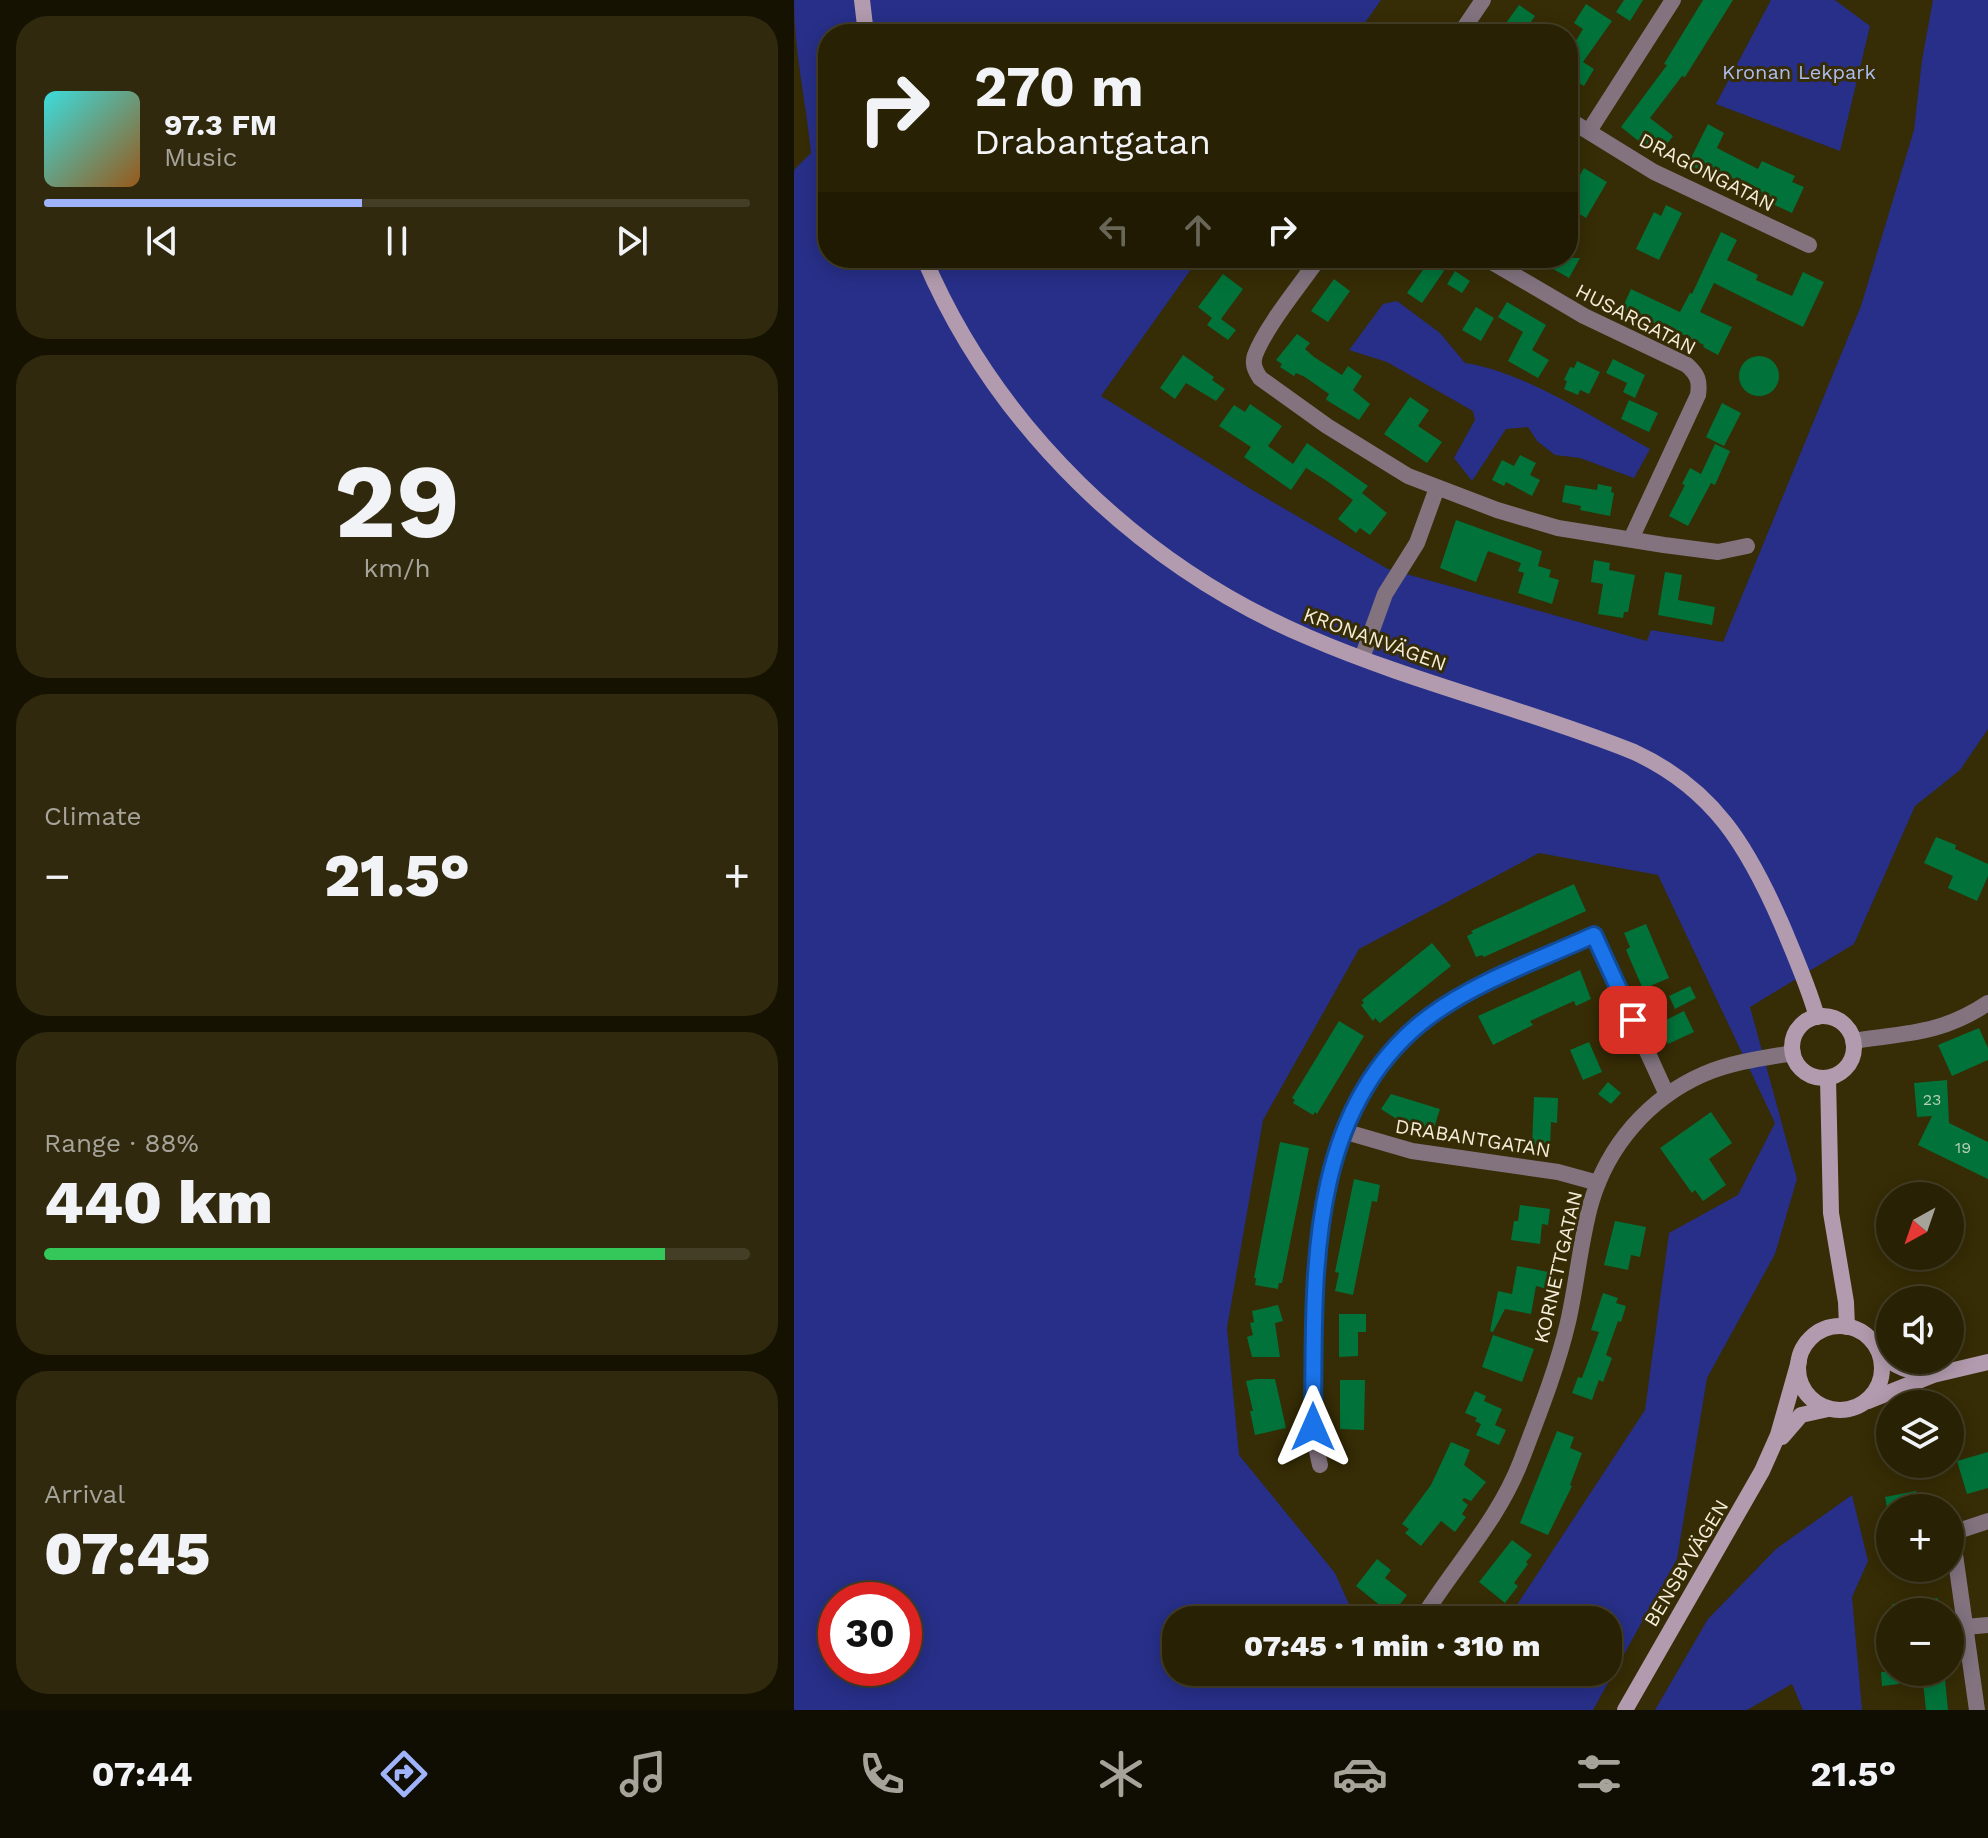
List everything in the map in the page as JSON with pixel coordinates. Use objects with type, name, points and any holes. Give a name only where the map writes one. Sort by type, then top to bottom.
[{"type":"street","points":[[862,0],[865,24]]},
{"type":"street","points":[[1467,24],[1483,0]]},
{"type":"street","points":[[1589,131],[1673,0]]},
{"type":"street","name":"DRAGONGATAN","points":[[1578,125],[1654,172],[1809,245]]},
{"type":"street","name":"KRONANVÄGEN","points":[[929,268],[959,328],[1007,401],[1052,455],[1090,495],[1156,549],[1226,597],[1307,637],[1598,737],[1638,753],[1675,774],[1715,809],[1746,851],[1805,978],[1817,1017]]},
{"type":"street","points":[[1312,268],[1271,327],[1254,356],[1253,367],[1260,378],[1327,426],[1408,476],[1541,524],[1718,552],[1747,546]]},
{"type":"street","name":"HUSARGATAN","points":[[1502,268],[1584,316],[1687,365],[1696,373],[1698,395],[1631,539]]},
{"type":"street","points":[[1362,658],[1385,594],[1417,543],[1437,488]]},
{"type":"street","points":[[1320,1465],[1313,1427],[1314,1274],[1325,1206],[1343,1131],[1360,1094],[1400,1042],[1429,1016],[1466,994],[1594,935],[1667,1095]]},
{"type":"street","points":[[1853,1041],[1920,1033],[1944,1026],[1988,1003]]},
{"type":"street","points":[[1817,1017],[1838,1020],[1853,1041],[1850,1063],[1841,1073],[1828,1078],[1808,1074],[1798,1065],[1793,1053],[1796,1032],[1817,1017]]},
{"type":"street","name":"KORNETTGATAN","points":[[1431,1606],[1491,1520],[1519,1465],[1565,1335],[1587,1220],[1610,1157],[1627,1132],[1667,1095],[1716,1070],[1793,1053]]},
{"type":"street","points":[[1828,1078],[1831,1213],[1846,1302],[1847,1327]]},
{"type":"street","name":"DRABANTGATAN","points":[[1343,1131],[1412,1151],[1558,1172],[1598,1183]]},
{"type":"street","points":[[1860,1405],[1872,1396],[1879,1383],[1881,1361],[1875,1347],[1867,1336],[1847,1327],[1825,1328],[1803,1347],[1799,1361],[1798,1375],[1803,1389],[1818,1405],[1847,1410],[1860,1405],[1895,1389],[1941,1374]]},
{"type":"street","name":"BENSBYVÄGEN","points":[[1758,1479],[1778,1435],[1799,1361]]},
{"type":"street","points":[[1964,1367],[1988,1362]]},
{"type":"street","name":"BENSBYVÄGEN","points":[[1625,1710],[1792,1423],[1810,1411],[1829,1409]]},
{"type":"street","points":[[1977,1710],[1952,1533],[1988,1521]]},
{"type":"street","points":[[1965,1627],[1988,1625]]},
{"type":"green space","points":[[794,0],[1381,0],[1364,24],[818,24],[818,268],[1192,268],[1101,396],[1388,569],[1647,641],[1651,630],[1723,642],[1861,306],[1914,130],[1933,0],[1988,0],[1988,729],[1960,770],[1915,806],[1854,944],[1750,1007],[1797,1179],[1775,1254],[1707,1378],[1677,1559],[1622,1658],[1622,1606],[1516,1606],[1645,1410],[1669,1233],[1738,1195],[1775,1123],[1658,875],[1539,853],[1359,949],[1263,1120],[1227,1328],[1239,1455],[1335,1573],[1350,1606],[1162,1606],[1162,1686],[1606,1686],[1593,1710],[794,1710],[794,170],[811,153]]},
{"type":"green space","name":"Kronan Lekpark","points":[[1771,0],[1835,0],[1870,26],[1840,151],[1716,104]]},
{"type":"green space","points":[[1397,301],[1440,333],[1465,363],[1513,376],[1650,449],[1634,478],[1580,458],[1555,455],[1537,441],[1528,427],[1506,429],[1472,481],[1454,458],[1475,420],[1473,411],[1387,362],[1349,350],[1383,304]]},
{"type":"green space","points":[[1852,1495],[1868,1561],[1852,1597],[1862,1710],[1803,1710],[1792,1684],[1747,1710],[1655,1710],[1708,1619],[1776,1549]]},
{"type":"building","points":[[1624,0],[1643,0],[1630,21],[1616,12]]},
{"type":"building","points":[[1703,0],[1733,0],[1685,77],[1682,76],[1650,118],[1673,136],[1660,153],[1649,144],[1646,147],[1621,127],[1667,65],[1664,64]]},
{"type":"building","points":[[1586,4],[1612,21],[1583,62],[1594,69],[1584,86],[1578,83],[1578,37],[1583,29],[1574,23]]},
{"type":"building","points":[[1519,5],[1535,16],[1530,24],[1505,24]]},
{"type":"building","points":[[1708,124],[1724,133],[1717,148],[1758,169],[1762,161],[1795,176],[1792,182],[1804,187],[1792,213],[1760,198],[1762,192],[1719,172],[1716,178],[1688,164]]},
{"type":"building","points":[[1584,168],[1607,182],[1586,218],[1578,213],[1578,178]]},
{"type":"building","points":[[1666,205],[1682,213],[1659,260],[1636,249],[1654,212],[1661,216]]},
{"type":"building","points":[[1721,232],[1737,240],[1727,260],[1758,275],[1756,280],[1792,296],[1803,272],[1824,282],[1803,327],[1714,283],[1700,312],[1732,327],[1718,355],[1659,323],[1622,309],[1631,289],[1680,312],[1692,294]]},
{"type":"building","points":[[1424,268],[1444,271],[1422,303],[1407,293]]},
{"type":"building","points":[[1552,268],[1574,268],[1569,278]]},
{"type":"building","points":[[1455,271],[1470,281],[1462,293],[1447,284]]},
{"type":"building","points":[[1223,274],[1243,289],[1221,319],[1236,330],[1228,340],[1207,325],[1212,318],[1198,307]]},
{"type":"building","points":[[1334,279],[1350,291],[1328,322],[1311,311]]},
{"type":"building","points":[[1507,302],[1546,325],[1532,350],[1549,360],[1538,378],[1508,361],[1523,332],[1498,317]]},
{"type":"building","points":[[1476,307],[1494,318],[1481,341],[1462,330]]},
{"type":"building","points":[[1297,334],[1310,343],[1305,349],[1314,357],[1342,375],[1348,366],[1362,376],[1353,390],[1370,404],[1359,420],[1328,401],[1329,394],[1305,377],[1296,373],[1294,376],[1280,367],[1282,364],[1276,360]]},
{"type":"building","points":[[1183,355],[1214,377],[1212,380],[1225,389],[1216,401],[1186,383],[1175,399],[1160,388]]},
{"type":"building","points":[[1759,356],[1773,362],[1779,376],[1773,390],[1759,396],[1745,390],[1739,376],[1745,362]]},
{"type":"building","points":[[1613,359],[1645,375],[1635,398],[1623,392],[1627,383],[1606,373]]},
{"type":"building","points":[[1577,361],[1600,372],[1589,394],[1580,390],[1578,395],[1564,389],[1570,367],[1574,368]]},
{"type":"building","points":[[1410,397],[1429,410],[1418,426],[1442,442],[1427,463],[1384,434]]},
{"type":"building","points":[[1629,400],[1658,413],[1649,432],[1621,419]]},
{"type":"building","points":[[1722,403],[1741,413],[1724,446],[1706,437]]},
{"type":"building","points":[[1250,404],[1282,426],[1268,446],[1293,464],[1307,443],[1368,486],[1362,493],[1387,513],[1370,535],[1360,528],[1356,533],[1338,519],[1353,500],[1306,468],[1291,490],[1244,457],[1251,447],[1219,426],[1234,405],[1245,412]]},
{"type":"building","points":[[1715,444],[1730,451],[1715,485],[1711,483],[1688,526],[1669,516],[1690,468],[1701,474]]},
{"type":"building","points":[[1520,455],[1536,463],[1530,475],[1540,480],[1532,496],[1506,482],[1504,486],[1492,480],[1502,460],[1514,466]]},
{"type":"building","points":[[1598,484],[1612,487],[1611,492],[1614,493],[1610,516],[1580,510],[1581,506],[1562,502],[1565,485],[1597,490]]},
{"type":"building","points":[[1456,520],[1542,551],[1538,566],[1551,570],[1549,577],[1559,580],[1552,604],[1518,593],[1524,573],[1518,571],[1521,563],[1488,551],[1476,582],[1440,568]]},
{"type":"building","points":[[1594,560],[1610,563],[1609,570],[1635,575],[1628,612],[1624,612],[1623,618],[1598,614],[1603,584],[1591,582]]},
{"type":"building","points":[[1665,572],[1682,575],[1678,600],[1715,607],[1712,625],[1658,615]]},
{"type":"building","points":[[1936,837],[1988,864],[1988,876],[1977,901],[1948,888],[1953,876],[1924,863]]},
{"type":"building","points":[[1574,884],[1586,911],[1484,957],[1476,957],[1467,936],[1473,933],[1471,931]]},
{"type":"building","points":[[1646,924],[1669,978],[1643,989],[1626,950],[1630,947],[1624,933]]},
{"type":"building","points":[[1432,943],[1451,966],[1380,1023],[1375,1018],[1373,1021],[1361,1005],[1364,1003],[1362,1000]]},
{"type":"building","points":[[1580,970],[1591,999],[1576,1006],[1574,1001],[1530,1021],[1533,1025],[1493,1045],[1478,1016]]},
{"type":"building","points":[[1690,986],[1696,998],[1675,1009],[1669,996]]},
{"type":"building","points":[[1684,1011],[1694,1032],[1668,1044],[1658,1024]]},
{"type":"building","points":[[1339,1021],[1364,1036],[1317,1114],[1315,1112],[1313,1115],[1293,1103],[1295,1100],[1292,1098]]},
{"type":"building","points":[[1979,1028],[1988,1048],[1988,1060],[1952,1076],[1938,1045]]},
{"type":"building","points":[[1589,1042],[1602,1072],[1583,1080],[1570,1050]]},
{"type":"building","points":[[1947,1080],[1949,1123],[1988,1142],[1988,1179],[1918,1145],[1932,1116],[1917,1117],[1914,1083]]},
{"type":"building","points":[[1608,1082],[1621,1093],[1611,1104],[1598,1094]]},
{"type":"building","points":[[1391,1094],[1440,1109],[1433,1131],[1398,1120],[1381,1109]]},
{"type":"building","points":[[1534,1097],[1558,1098],[1557,1123],[1551,1122],[1550,1146],[1532,1145]]},
{"type":"building","points":[[1711,1112],[1732,1143],[1709,1159],[1726,1185],[1703,1201],[1695,1190],[1692,1193],[1660,1148]]},
{"type":"building","points":[[1280,1142],[1309,1148],[1282,1283],[1279,1283],[1278,1289],[1255,1285],[1254,1278]]},
{"type":"building","points":[[1354,1179],[1380,1185],[1377,1202],[1372,1201],[1353,1295],[1335,1291],[1339,1273],[1335,1272]]},
{"type":"building","points":[[1520,1205],[1550,1209],[1548,1225],[1542,1224],[1540,1244],[1511,1240]]},
{"type":"building","points":[[1615,1221],[1646,1227],[1640,1257],[1631,1255],[1628,1270],[1604,1265]]},
{"type":"building","points":[[1517,1266],[1554,1273],[1551,1290],[1536,1286],[1531,1314],[1505,1309],[1493,1332],[1490,1331],[1498,1291],[1512,1294]]},
{"type":"building","points":[[1603,1293],[1618,1298],[1616,1303],[1626,1306],[1606,1355],[1612,1358],[1592,1400],[1572,1393],[1578,1377],[1582,1378],[1599,1332],[1591,1330]]},
{"type":"building","points":[[1278,1305],[1283,1321],[1275,1323],[1280,1357],[1252,1357],[1247,1337],[1253,1335],[1250,1323],[1254,1322],[1252,1311]]},
{"type":"building","points":[[1339,1314],[1366,1314],[1366,1332],[1358,1332],[1358,1356],[1339,1357]]},
{"type":"building","points":[[1493,1335],[1534,1349],[1522,1382],[1482,1367]]},
{"type":"building","points":[[1275,1379],[1286,1428],[1255,1435],[1246,1381]]},
{"type":"building","points":[[1340,1380],[1365,1380],[1364,1430],[1340,1429]]},
{"type":"building","points":[[1475,1391],[1486,1396],[1484,1401],[1502,1409],[1495,1425],[1506,1430],[1499,1445],[1476,1435],[1481,1424],[1475,1421],[1477,1418],[1465,1413]]},
{"type":"building","points":[[1557,1431],[1574,1437],[1570,1448],[1582,1453],[1572,1486],[1548,1535],[1520,1523]]},
{"type":"building","points":[[1451,1442],[1470,1450],[1464,1465],[1486,1482],[1471,1501],[1462,1500],[1468,1505],[1462,1514],[1466,1517],[1455,1532],[1441,1521],[1421,1546],[1405,1533],[1409,1529],[1402,1524],[1431,1485]]},
{"type":"building","points":[[1988,1452],[1988,1488],[1967,1494],[1962,1478],[1964,1459]]},
{"type":"building","points":[[1512,1540],[1532,1555],[1514,1583],[1518,1586],[1505,1603],[1479,1582]]},
{"type":"building","points":[[1377,1559],[1391,1570],[1385,1578],[1407,1595],[1399,1606],[1381,1606],[1356,1586]]},
{"type":"building","points":[[1923,1686],[1946,1686],[1948,1710],[1926,1710]]},
{"type":"route","points":[[1313,1427],[1314,1284],[1319,1237],[1343,1131],[1360,1094],[1375,1071],[1409,1033],[1444,1006],[1594,935],[1633,1020]]}]
